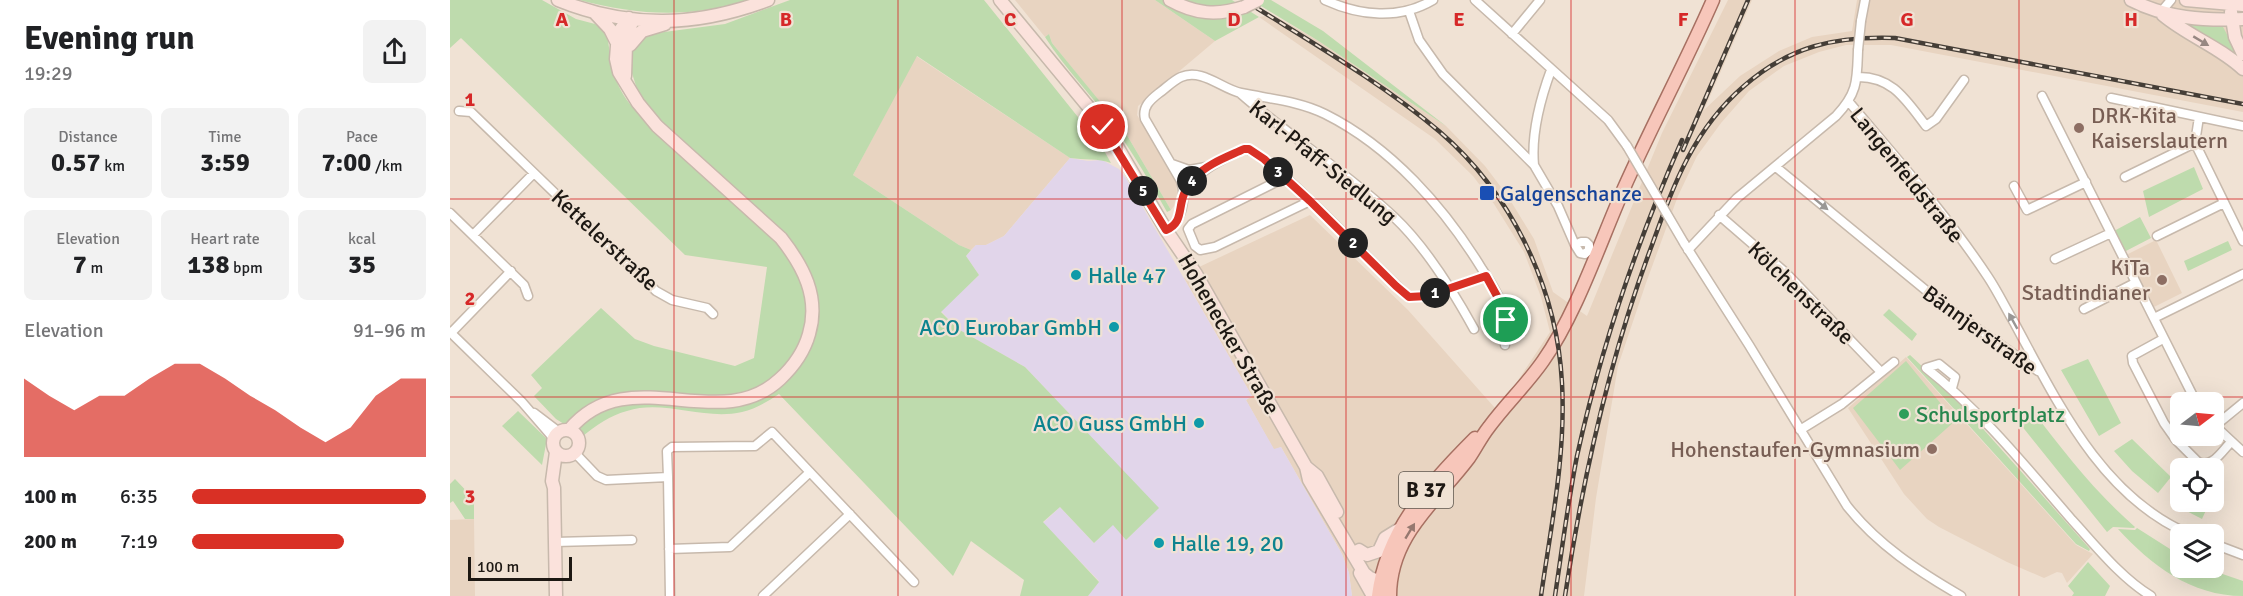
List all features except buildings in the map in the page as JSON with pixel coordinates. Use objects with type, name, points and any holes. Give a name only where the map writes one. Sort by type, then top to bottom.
[{"type":"main road","points":[[558,0],[594,12],[670,22]]},
{"type":"main road","points":[[625,54],[642,31],[670,22],[716,16],[768,0]]},
{"type":"main road","name":"Hohenecker Straße","points":[[1000,0],[1103,127],[1166,230],[1196,274],[1306,468],[1309,480],[1355,551],[1364,573],[1387,590]]},
{"type":"main road","points":[[1170,0],[1201,13],[1227,12],[1258,0]]},
{"type":"main road","name":"B 37","points":[[1378,596],[1387,590],[1409,533],[1432,500],[1469,458],[1488,428],[1545,359],[1713,0]]},
{"type":"main road","points":[[2131,0],[2160,13],[2187,18],[2238,19]]},
{"type":"main road","points":[[2186,0],[2243,5]]},
{"type":"main road","points":[[2228,2],[2243,30]]},
{"type":"main road","points":[[594,12],[610,29],[616,41]]},
{"type":"main road","points":[[2160,13],[2243,69]]},
{"type":"main road","points":[[556,596],[552,480],[565,443],[596,409],[622,398],[650,396],[709,403],[727,402],[760,393],[776,383],[797,362],[812,325],[813,306],[810,288],[798,259],[781,238],[657,126],[638,103],[619,72],[616,41],[618,33],[629,18]]},
{"type":"main road","points":[[625,81],[626,44],[630,31],[629,18]]},
{"type":"main road","points":[[2238,19],[2235,37],[2243,54]]},
{"type":"main road","name":"B 37","points":[[1387,590],[1387,554],[1398,530],[1422,494],[1488,428]]},
{"type":"main road","points":[[1355,551],[1367,555],[1378,551],[1385,538],[1398,530]]},
{"type":"main road","name":"Hohenecker Straße","points":[[1355,551],[1373,596]]},
{"type":"street","points":[[1325,0],[1359,12],[1392,14],[1409,11],[1433,0]]},
{"type":"street","points":[[1475,0],[1608,120],[1627,146],[1834,487],[1860,522],[1892,551],[1961,596]]},
{"type":"street","points":[[1512,34],[1539,0]]},
{"type":"street","points":[[1850,102],[1857,77],[1861,21],[1865,0]]},
{"type":"street","points":[[2160,13],[2171,0]]},
{"type":"street","points":[[1409,11],[1419,40],[1443,74],[1534,165],[1558,206],[1575,245]]},
{"type":"street","points":[[1534,165],[1533,153],[1539,108],[1551,70]]},
{"type":"street","name":"Karl-Pfaff-Siedlung","points":[[1184,192],[1172,164],[1145,119],[1144,112],[1147,105],[1180,77],[1188,75],[1204,77],[1240,93],[1306,106],[1341,123],[1367,140],[1402,170],[1435,204],[1460,236],[1503,307],[1506,320],[1505,345]]},
{"type":"street","points":[[1857,77],[1874,78],[1889,84],[1926,126],[1936,119],[1964,80]]},
{"type":"street","name":"Karl-Pfaff-Siedlung","points":[[1240,93],[1269,118],[1346,175],[1396,219],[1451,288],[1474,329]]},
{"type":"street","points":[[2042,96],[2191,392]]},
{"type":"street","points":[[2111,98],[2243,126]]},
{"type":"street","name":"Langenfeldstraße","points":[[1686,246],[1850,102],[1934,203],[1989,278],[2042,373]]},
{"type":"street","name":"Kettelerstraße","points":[[459,111],[471,112],[656,291],[672,300],[707,308],[714,314]]},
{"type":"street","points":[[2199,117],[2195,143],[2243,241]]},
{"type":"street","points":[[2125,177],[2195,143]]},
{"type":"street","name":"Karl-Pfaff-Siedlung","points":[[1166,230],[1174,227],[1179,219],[1184,192],[1194,178],[1207,167],[1244,149],[1249,149],[1310,201],[1409,297],[1419,297],[1486,276]]},
{"type":"street","name":"Karl-Pfaff-Siedlung","points":[[1172,164],[1189,170],[1207,167]]},
{"type":"street","name":"Bännjerstraße","points":[[1776,167],[1945,306],[2042,373],[2080,437],[2121,487],[2152,513],[2171,524]]},
{"type":"street","name":"Kettelerstraße","points":[[473,235],[534,173]]},
{"type":"street","name":"Karl-Pfaff-Siedlung","points":[[1284,178],[1192,224],[1188,230],[1195,246],[1200,250],[1215,247],[1310,201]]},
{"type":"street","points":[[2014,186],[2026,210],[2086,182]]},
{"type":"street","points":[[2157,236],[2224,203]]},
{"type":"street","points":[[450,213],[524,285],[528,296]]},
{"type":"street","name":"Kölchenstraße","points":[[1719,215],[1794,280],[1881,372]]},
{"type":"street","points":[[2055,259],[2111,233]]},
{"type":"street","points":[[510,271],[450,333],[597,476],[606,480],[668,477]]},
{"type":"street","points":[[2154,318],[2242,278]]},
{"type":"street","points":[[2084,309],[2135,283]]},
{"type":"street","points":[[2163,339],[2134,353],[2132,359],[2164,423],[2176,440],[2203,465],[2211,463],[2231,442]]},
{"type":"street","points":[[1800,429],[1842,404],[1894,362]]},
{"type":"street","points":[[1952,388],[1994,431],[2098,548],[2149,595]]},
{"type":"street","points":[[2224,419],[2243,403]]},
{"type":"street","points":[[670,596],[667,451],[672,447],[755,446],[772,432],[914,582]]},
{"type":"street","points":[[2224,435],[2243,452]]},
{"type":"street","points":[[669,549],[730,547],[810,472]]},
{"type":"street","points":[[763,596],[850,514]]},
{"type":"street","points":[[555,542],[632,540]]},
{"type":"street","points":[[2224,548],[2243,555]]},
{"type":"shaded area","points":[[1015,0],[1155,0],[1215,41],[1138,106],[1137,115],[1176,180],[1177,194],[1171,210],[1118,120],[1111,116],[1052,43],[1049,34],[1045,37]]},
{"type":"shaded area","points":[[1728,0],[1752,0],[1704,110],[1740,76],[1779,51],[1812,37],[1852,31],[1857,0],[2243,0],[2243,112],[1891,45],[1846,45],[1819,52],[1784,66],[1749,91],[1721,123],[1697,156],[1678,196],[1618,366],[1596,498],[1584,596],[1352,596],[1349,573],[1342,554],[1281,447],[1274,450],[1246,400],[1252,396],[1184,278],[1199,267],[1310,215],[1408,310],[1495,408],[1515,385],[1550,332],[1541,297],[1524,252],[1494,204],[1473,176],[1435,139],[1259,17],[1265,16],[1268,12],[1317,40],[1446,126],[1485,166],[1507,195],[1534,239],[1553,292],[1587,316],[1662,133]]},
{"type":"shaded area","points":[[916,56],[1070,158],[1004,236],[986,245],[976,245],[971,250],[959,245],[853,175]]},
{"type":"shaded area","points":[[1070,158],[1088,161],[1102,160],[1119,169],[1127,180],[1252,396],[1246,400],[1274,449],[1281,447],[1342,554],[1349,573],[1352,596],[1088,596],[1099,581],[1043,523],[1060,507],[1094,543],[1113,524],[1126,540],[1158,508],[1025,367],[958,329],[941,311],[979,275],[966,256],[976,245],[986,245],[1004,236]]},
{"type":"shaded area","points":[[2156,240],[2182,293],[2152,308],[2126,255]]},
{"type":"shaded area","name":"Hohenstaufen-Gymnasium","points":[[1906,357],[2076,545],[2093,554],[2067,583],[2062,573],[2057,572],[2044,578],[1939,527],[1927,519],[1904,494],[1848,408]]},
{"type":"shaded area","points":[[474,519],[475,596],[450,596],[450,520]]},
{"type":"green space","points":[[450,0],[542,0],[576,19],[595,24],[607,34],[617,82],[634,109],[644,100],[631,70],[633,51],[639,41],[649,34],[725,24],[790,0],[984,0],[1102,147],[1111,163],[1070,158],[917,56],[853,175],[959,245],[971,250],[966,256],[979,275],[941,312],[958,329],[1025,367],[1159,508],[1126,540],[1113,525],[1094,543],[1060,507],[1043,522],[1099,582],[1088,596],[1020,596],[1024,580],[971,541],[953,576],[779,394],[752,409],[728,414],[655,407],[627,411],[615,415],[583,436],[556,419],[534,396],[542,388],[531,375],[601,308],[635,339],[654,346],[735,366],[754,358],[767,267],[685,255],[461,38],[450,48]]},
{"type":"green space","points":[[579,0],[747,0],[705,10],[663,13],[621,9]]},
{"type":"green space","points":[[1155,0],[1232,0],[1259,17],[1215,41]]},
{"type":"green space","points":[[1251,0],[1271,0],[1323,31],[1446,126],[1317,40]]},
{"type":"green space","points":[[2179,21],[2222,25],[2240,59]]},
{"type":"green space","points":[[1049,34],[1052,43],[1111,115],[1118,120],[1171,210],[1167,212],[1113,125],[1053,49],[1045,37]]},
{"type":"green space","points":[[2194,167],[2203,189],[2149,217],[2143,191]]},
{"type":"green space","points":[[2140,217],[2151,238],[2124,252],[2114,231]]},
{"type":"green space","points":[[2228,241],[2232,250],[2188,271],[2184,261]]},
{"type":"green space","points":[[1889,309],[1917,334],[1912,341],[1883,315]]},
{"type":"green space","points":[[1910,355],[1952,394],[2090,549],[2089,551],[2076,544],[1907,357]]},
{"type":"green space","points":[[2088,359],[2121,423],[2099,436],[2061,370]]},
{"type":"green space","name":"Schulsportplatz","points":[[1906,361],[1955,421],[1900,470],[1853,408]]},
{"type":"green space","points":[[2032,410],[2080,471],[2134,528],[2113,527],[2107,532],[2017,420]]},
{"type":"green space","points":[[518,411],[547,439],[542,465],[502,426]]},
{"type":"green space","points":[[2132,439],[2170,478],[2158,493],[2132,471],[2114,451]]},
{"type":"green space","points":[[455,479],[474,499],[474,519],[465,519],[453,501],[450,503],[450,484]]},
{"type":"green space","points":[[2188,512],[2205,512],[2202,519]]},
{"type":"green space","points":[[2137,528],[2170,549],[2170,574],[2144,555],[2118,529],[2135,530]]},
{"type":"green space","points":[[2088,562],[2110,586],[2105,596],[2072,596],[2074,593],[2068,586]]},
{"type":"green space","points":[[2224,575],[2243,581],[2243,596],[2206,591],[2177,578],[2224,578]]},
{"type":"railway","points":[[1244,0],[1369,79],[1440,132],[1489,184],[1526,245],[1551,312],[1562,383],[1560,464],[1541,596]]},
{"type":"railway","points":[[1683,150],[1748,0]]},
{"type":"railway","points":[[1565,596],[1580,507],[1599,418],[1623,331],[1660,222],[1677,179],[1698,140],[1726,103],[1761,72],[1779,61],[1814,46],[1853,39],[1895,38],[2243,104]]},
{"type":"railway","points":[[1555,596],[1577,456],[1597,375],[1635,256],[1682,140]]},
{"type":"place","name":"DRK-Kita Kaiserslautern","points":[[2079,128]]},
{"type":"place","name":"Galgenschanze","points":[[1487,193]]},
{"type":"place","name":"Halle 47","points":[[1076,275]]},
{"type":"place","name":"KiTa Stadtindianer","points":[[2162,280]]},
{"type":"place","name":"ACO Eurobar GmbH","points":[[1114,327]]},
{"type":"place","name":"Schulsportplatz","points":[[1904,414]]},
{"type":"place","name":"ACO Guss GmbH","points":[[1199,423]]},
{"type":"place","name":"Hohenstaufen-Gymnasium","points":[[1932,449]]},
{"type":"place","name":"Halle 19, 20","points":[[1159,543]]},
{"type":"route","points":[[1103,127],[1118,148],[1166,230],[1174,227],[1179,219],[1184,192],[1194,178],[1207,167],[1244,149],[1249,149],[1264,159],[1310,201],[1409,297],[1427,296],[1486,276],[1503,307],[1506,320]]}]
